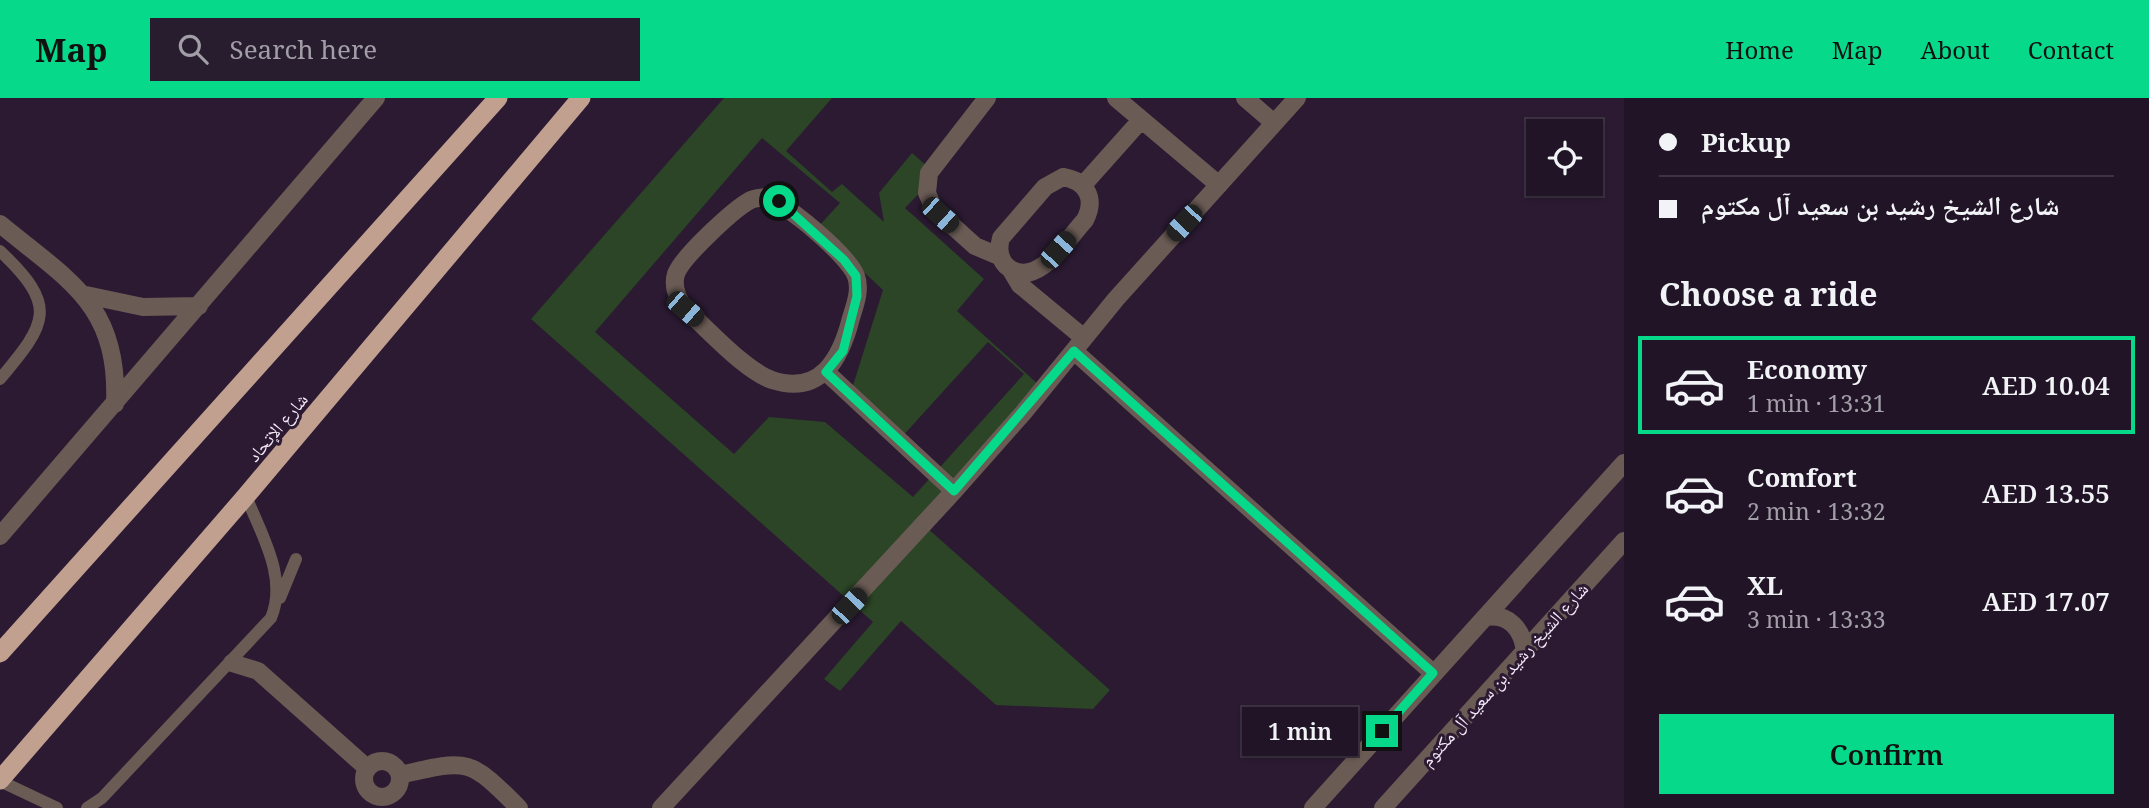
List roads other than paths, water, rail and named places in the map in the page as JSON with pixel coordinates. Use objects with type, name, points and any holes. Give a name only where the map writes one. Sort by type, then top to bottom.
[{"type":"highway","points":[[0,653],[498,98]]},
{"type":"highway","name":"شارع الإتحاد","points":[[0,781],[246,496],[581,98]]},
{"type":"street","points":[[0,537],[376,98]]},
{"type":"street","points":[[987,98],[929,173],[927,193],[933,209],[975,246],[1006,263],[1019,273],[1037,270],[1085,220],[1090,201],[1083,185],[1063,177],[1045,187],[1006,230],[999,248],[1006,263],[1020,285],[1079,345],[1433,673]]},
{"type":"street","points":[[1116,98],[1219,185]]},
{"type":"street","points":[[1245,98],[1274,123]]},
{"type":"street","points":[[662,808],[954,491],[1297,98]]},
{"type":"street","points":[[1083,185],[1141,120]]},
{"type":"street","points":[[765,197],[779,201],[844,260],[856,276],[857,296],[843,351],[826,372],[808,381],[789,384],[769,379],[753,369],[677,299],[674,286],[683,262],[751,199],[765,197]]},
{"type":"street","points":[[0,224],[86,295],[111,347],[115,404]]},
{"type":"street","points":[[86,295],[143,307],[199,306]]},
{"type":"street","points":[[826,372],[954,491]]},
{"type":"street","points":[[1313,808],[1624,463]]},
{"type":"street","name":"شارع الشيخ رشيد بن سعيد آل مكتوم","points":[[1383,808],[1624,541]]},
{"type":"street","points":[[1485,617],[1496,615],[1508,619],[1523,639],[1525,651]]},
{"type":"street","points":[[232,663],[258,671],[367,768]]},
{"type":"street","points":[[382,761],[396,768],[400,775],[397,790],[374,802],[363,781],[367,768],[382,761]]},
{"type":"street","points":[[400,775],[450,763],[469,765],[486,776],[519,808]]},
{"type":"lane","points":[[0,251],[34,288],[40,315],[32,341],[0,379]]},
{"type":"lane","points":[[246,496],[276,574],[277,604]]},
{"type":"lane","points":[[87,808],[102,798],[232,663],[271,618],[296,559]]},
{"type":"lane","points":[[0,781],[57,808]]}]
